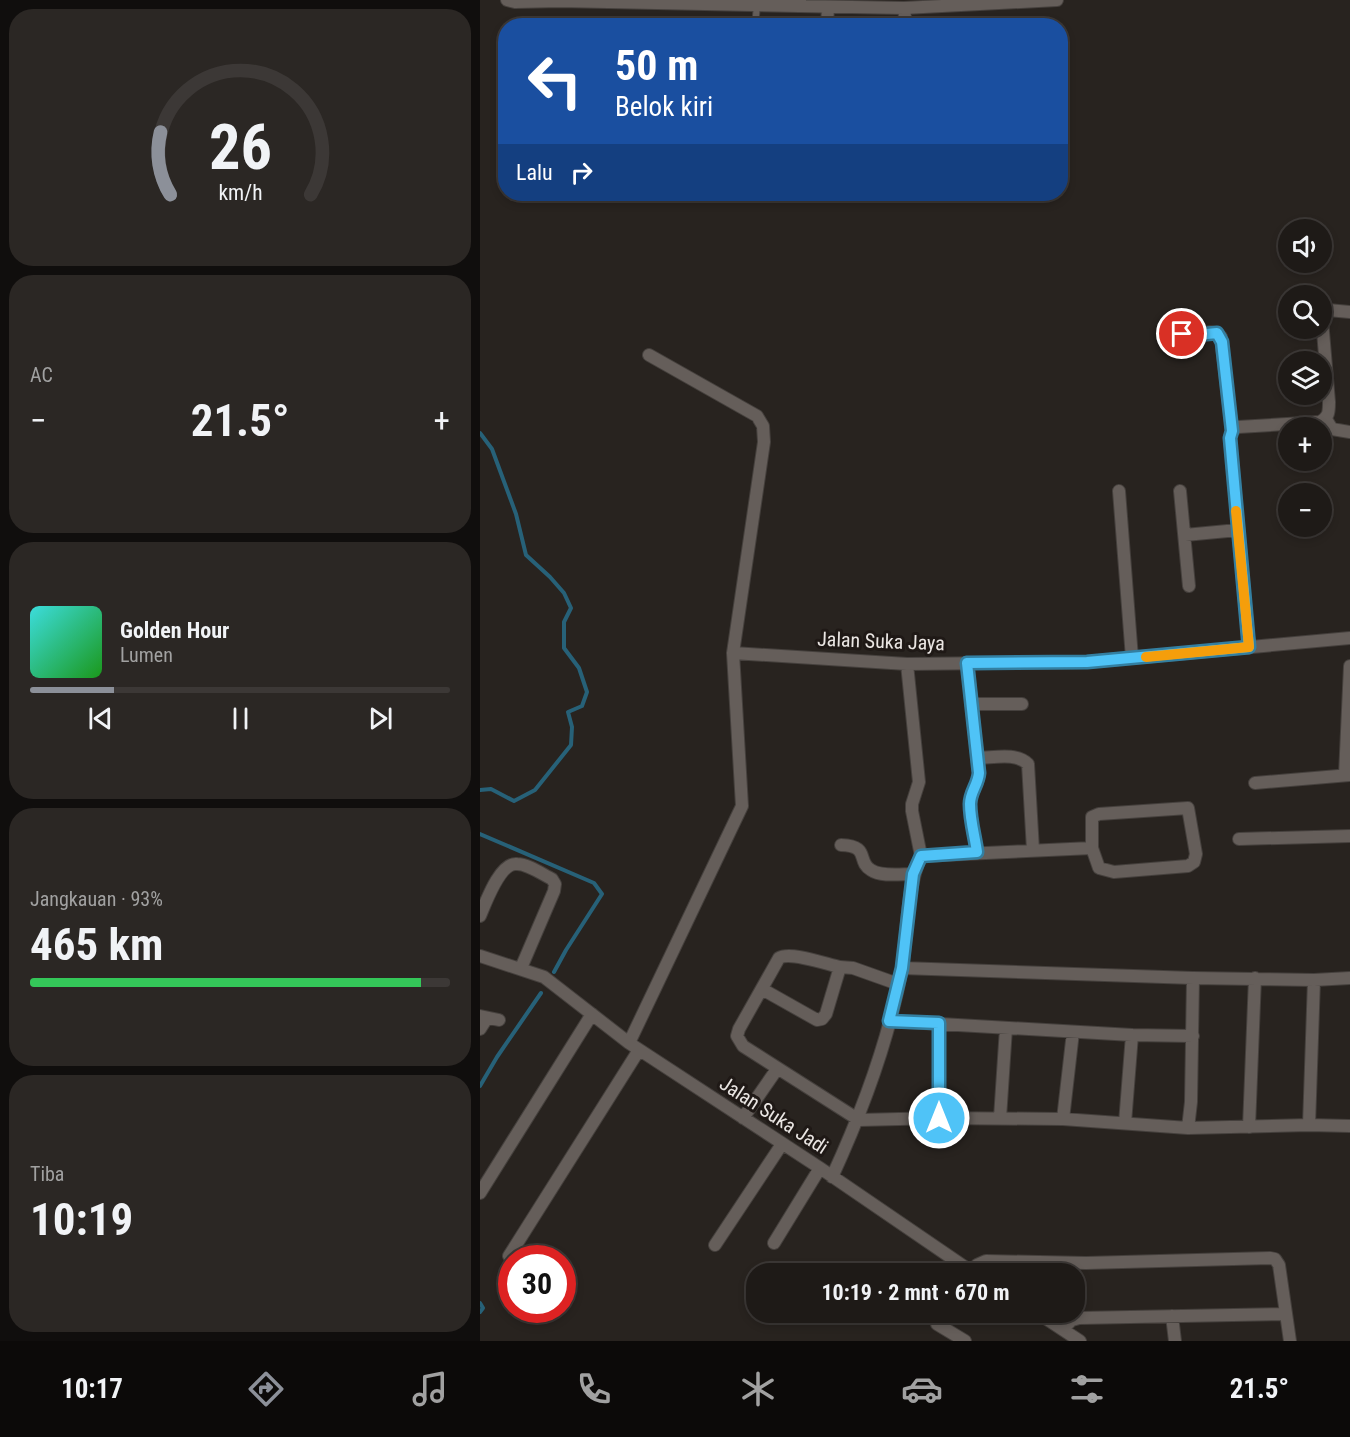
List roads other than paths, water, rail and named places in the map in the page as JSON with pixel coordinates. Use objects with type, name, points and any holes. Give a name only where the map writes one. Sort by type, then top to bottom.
[{"type":"street","points":[[507,0],[515,2],[560,0],[735,2],[756,5],[800,3],[828,7],[904,8],[1057,0]]},
{"type":"street","points":[[827,18],[828,7]]},
{"type":"street","points":[[904,8],[905,18]]},
{"type":"street","points":[[1327,417],[1329,402],[1322,320],[1328,310],[1350,312]]},
{"type":"street","points":[[1178,320],[1182,334],[1186,336],[1210,332],[1217,333],[1221,337],[1232,431],[1230,438],[1249,647]]},
{"type":"street","points":[[516,1245],[634,1047],[742,806],[734,653],[764,442],[763,426],[757,416],[649,355]]},
{"type":"street","points":[[1232,431],[1238,427],[1278,425]]},
{"type":"street","points":[[1332,429],[1350,432]]},
{"type":"street","points":[[1119,491],[1132,658]]},
{"type":"street","points":[[1180,492],[1189,586]]},
{"type":"street","points":[[1185,535],[1238,530]]},
{"type":"street","name":"Jalan Suka Jaya","points":[[734,653],[907,664],[1087,662],[1350,638]]},
{"type":"street","points":[[967,663],[977,759],[978,783],[972,792],[970,803],[977,852]]},
{"type":"street","points":[[832,1177],[859,1120],[889,1021],[902,968],[913,874],[921,856],[912,811],[919,782],[907,664]]},
{"type":"street","points":[[1255,783],[1348,775],[1350,666]]},
{"type":"street","points":[[972,704],[1022,704]]},
{"type":"street","points":[[977,759],[1015,757],[1023,759],[1028,764],[1033,850]]},
{"type":"street","points":[[1188,808],[1196,854],[1194,862],[1188,866],[1114,872],[1099,868],[1092,848],[1092,817],[1099,814],[1188,808]]},
{"type":"street","points":[[1239,839],[1350,836]]},
{"type":"street","points":[[841,845],[858,849],[863,854],[866,867],[873,872],[913,874]]},
{"type":"street","points":[[921,856],[1092,848]]},
{"type":"street","points":[[480,916],[501,872],[511,864],[519,863],[552,879],[555,884],[554,891],[520,968]]},
{"type":"street","name":"Jalan Suka Jadi","points":[[480,956],[544,977],[634,1047],[820,1168],[959,1263]]},
{"type":"street","points":[[898,984],[853,968],[782,956],[737,1036],[743,1046],[859,1120],[1064,1119],[1188,1128],[1350,1126]]},
{"type":"street","points":[[762,989],[812,1018],[822,1019],[826,1014],[840,967]]},
{"type":"street","points":[[902,968],[1194,978],[1314,980],[1350,978]]},
{"type":"street","points":[[1188,1128],[1191,1102],[1194,978]]},
{"type":"street","points":[[1249,1127],[1255,978]]},
{"type":"street","points":[[1309,1125],[1314,980]]},
{"type":"street","points":[[480,1193],[592,1014]]},
{"type":"street","points":[[889,1021],[1132,1035],[1193,1036]]},
{"type":"street","points":[[939,1023],[939,1118]]},
{"type":"street","points":[[1000,1118],[1006,1028]]},
{"type":"street","points":[[1064,1119],[1073,1032]]},
{"type":"street","points":[[1125,1123],[1132,1035]]},
{"type":"street","points":[[743,1118],[777,1069]]},
{"type":"street","points":[[715,1245],[782,1144]]},
{"type":"street","points":[[774,1243],[820,1168]]},
{"type":"street","points":[[982,1263],[986,1261],[1086,1263],[1275,1259],[1280,1265],[1290,1341]]},
{"type":"street","points":[[1062,1329],[1072,1320],[1079,1318],[1286,1314]]},
{"type":"street","points":[[1172,1316],[1176,1341]]},
{"type":"street","points":[[937,1323],[965,1341]]},
{"type":"street","points":[[1053,1323],[1080,1341]]},
{"type":"lane","points":[[755,18],[756,5]]},
{"type":"waterway","points":[[480,433],[492,449],[516,514],[526,555],[564,593],[571,608],[564,622],[564,648],[579,668],[587,692],[582,706],[568,712],[572,727],[571,745],[535,790],[514,801],[491,789],[480,790]]},
{"type":"waterway","points":[[480,834],[594,883],[602,894],[554,972]]},
{"type":"waterway","points":[[480,1086],[541,993]]},
{"type":"waterway","points":[[480,1303],[483,1308],[480,1312]]}]
